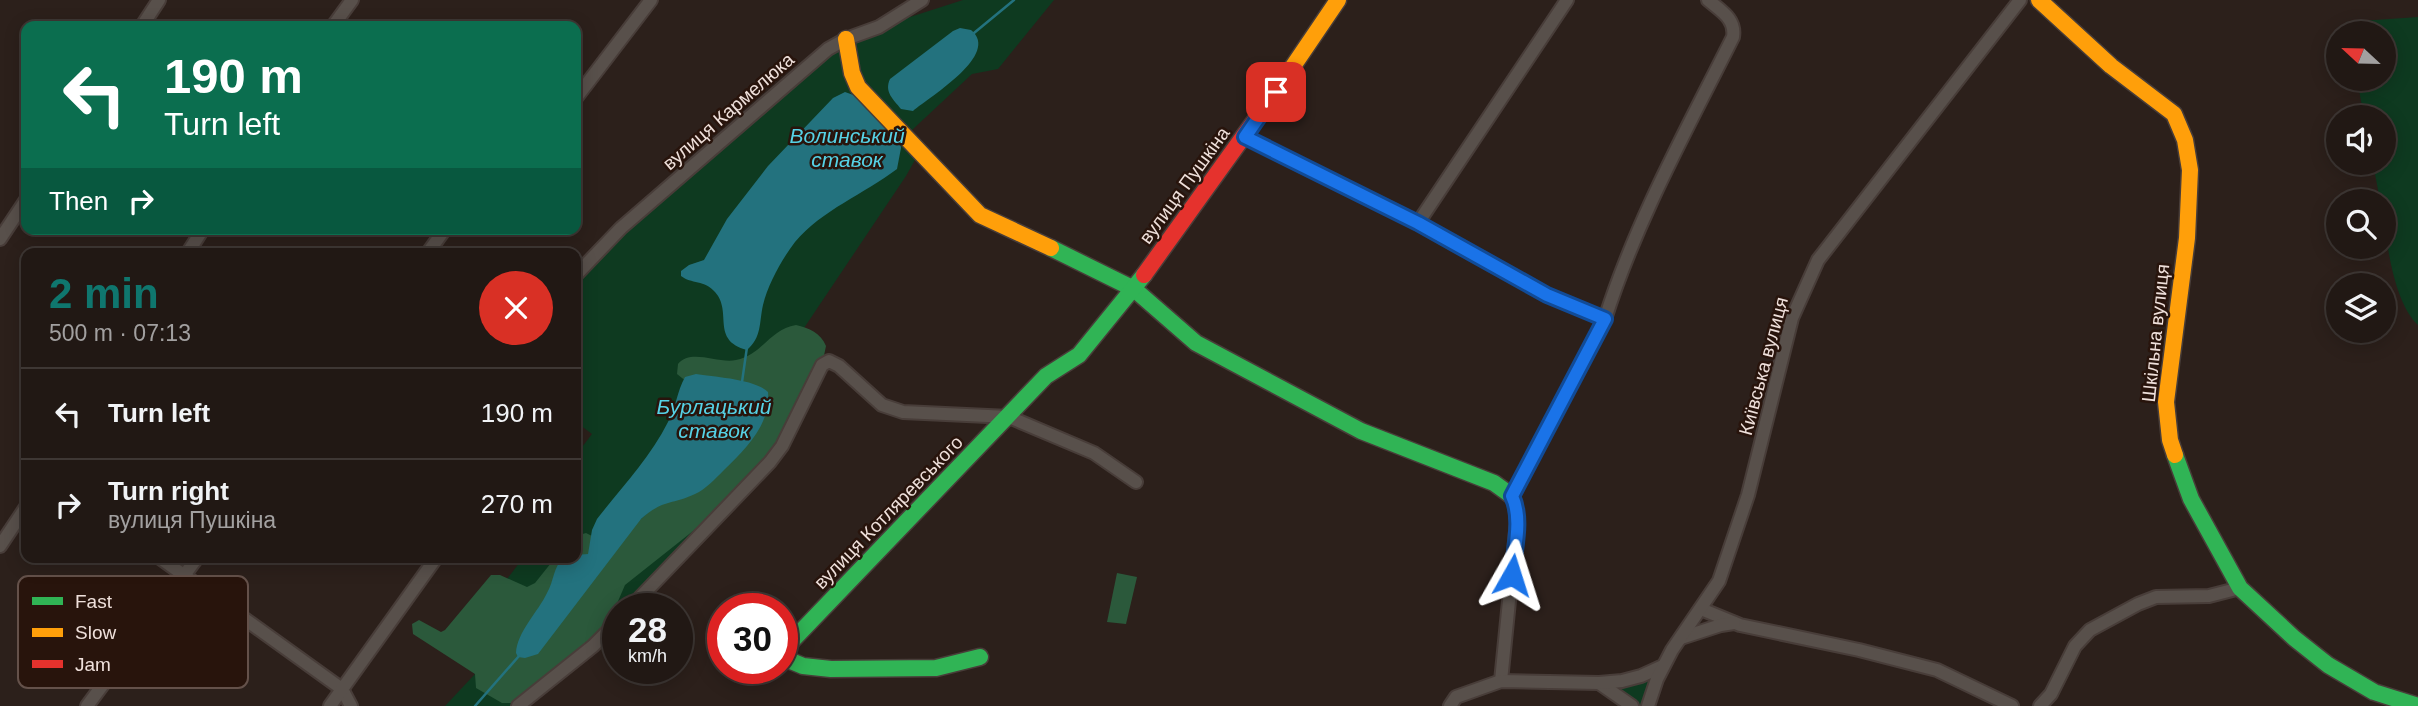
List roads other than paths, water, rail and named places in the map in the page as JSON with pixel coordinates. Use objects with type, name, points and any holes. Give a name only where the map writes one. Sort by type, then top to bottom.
[{"type":"street","points":[[145,21],[159,0]]},
{"type":"street","points":[[337,21],[352,0]]},
{"type":"street","points":[[581,92],[651,0]]},
{"type":"street","name":"вулиця Кармелюка","points":[[581,270],[621,228],[828,49],[879,27],[922,0]]},
{"type":"street","name":"вулиця Пушкіна","points":[[1134,289],[1245,137],[1338,0]]},
{"type":"street","points":[[1418,223],[1567,0]]},
{"type":"street","points":[[1512,496],[1605,319],[1613,293],[1666,171],[1733,37],[1734,27],[1728,17],[1708,0]]},
{"type":"street","name":"Київська вулиця","points":[[1648,706],[1663,666],[1719,581],[1748,495],[1792,318],[1818,260],[2020,0]]},
{"type":"street","name":"Шкільна вулиця","points":[[2039,0],[2111,66],[2174,114],[2185,140],[2190,170],[2187,238],[2166,402],[2170,440],[2190,499],[2240,588],[2294,638],[2328,665],[2374,692],[2418,706]]},
{"type":"street","points":[[846,39],[852,74],[858,87],[980,215],[1134,289],[1196,343],[1361,431],[1494,483],[1512,496],[1517,521],[1501,681]]},
{"type":"street","points":[[1245,137],[1418,223],[1547,295],[1605,319]]},
{"type":"street","points":[[0,239],[21,208]]},
{"type":"street","name":"вулиця Котляревського","points":[[980,657],[936,668],[831,669],[803,666],[791,661],[786,653],[788,645],[1046,376],[1080,355],[1134,289]]},
{"type":"street","points":[[644,593],[770,462],[782,446],[822,365],[830,361],[882,405],[903,412],[1009,417],[1094,453],[1118,467],[1136,482]]},
{"type":"street","points":[[0,546],[21,514]]},
{"type":"street","points":[[167,563],[185,575],[193,563]]},
{"type":"street","points":[[330,706],[432,563]]},
{"type":"street","points":[[2040,706],[2051,694],[2074,646],[2090,630],[2155,597],[2215,596],[2240,588]]},
{"type":"street","points":[[1701,609],[1734,624],[1930,668],[2012,706]]},
{"type":"street","points":[[248,621],[342,689],[351,706]]},
{"type":"street","points":[[1680,638],[1721,625],[1734,624]]},
{"type":"street","points":[[519,706],[602,637]]},
{"type":"street","points":[[1450,706],[1456,697],[1501,681],[1599,683],[1632,679],[1663,666]]},
{"type":"street","points":[[1599,683],[1632,706]]},
{"type":"street","points":[[87,706],[100,688]]},
{"type":"water","points":[[960,28],[971,30],[978,40],[977,51],[971,62],[913,111],[901,109],[889,92],[890,79]]},
{"type":"water","name":"Волинський ставок","points":[[845,92],[859,97],[900,142],[897,169],[830,211],[795,242],[768,289],[759,329],[747,350],[729,340],[725,333],[722,308],[715,292],[681,276],[681,271],[704,260],[727,219],[768,166],[833,98]]},
{"type":"water","name":"Бурлацький ставок","points":[[696,374],[744,381],[762,388],[768,392],[768,404],[761,426],[740,454],[703,489],[662,505],[641,519],[538,654],[518,657],[516,653],[520,637],[547,593],[555,570],[559,563],[581,563],[581,555],[588,554],[592,530],[597,519],[661,435],[671,417],[685,377]]},
{"type":"waterway","points":[[974,33],[1014,0]]},
{"type":"waterway","points":[[742,382],[747,347]]},
{"type":"waterway","points":[[475,706],[519,656]]}]
